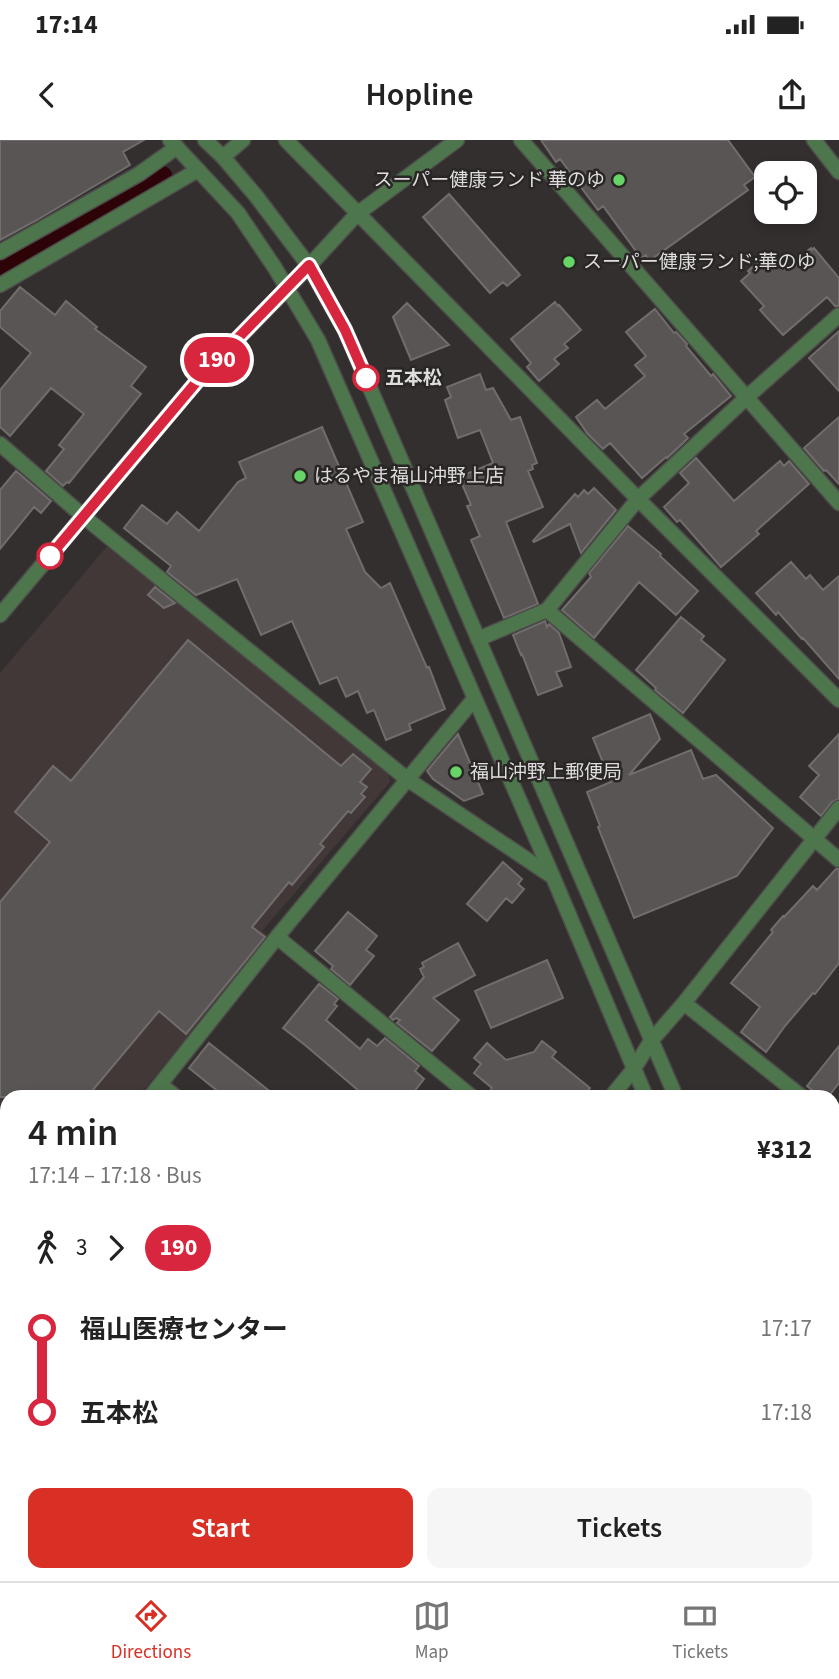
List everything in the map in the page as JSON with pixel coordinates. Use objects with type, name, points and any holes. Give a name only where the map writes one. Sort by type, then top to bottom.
[{"type":"street","points":[[205,140],[256,196],[309,265],[345,330],[673,1090]]},
{"type":"street","points":[[223,157],[243,140]]},
{"type":"street","points":[[286,140],[839,700]]},
{"type":"street","points":[[0,615],[204,373],[357,214],[457,140]]},
{"type":"street","points":[[521,140],[839,503]]},
{"type":"street","points":[[814,140],[839,172]]},
{"type":"street","points":[[0,252],[139,174],[173,143],[238,214],[288,288],[318,340],[643,1090]]},
{"type":"street","points":[[0,285],[198,170]]},
{"type":"street","points":[[478,639],[547,610],[638,499],[839,315]]},
{"type":"street","points":[[0,444],[83,516],[407,779],[552,877]]},
{"type":"street","points":[[547,610],[839,860]]},
{"type":"street","points":[[156,1090],[277,937],[474,699]]},
{"type":"street","points":[[617,1090],[651,1041],[839,808]]},
{"type":"street","points":[[277,937],[463,1090]]},
{"type":"street","points":[[684,1003],[793,1090]]},
{"type":"street","points":[[161,1085],[167,1090]]},
{"type":"shaded area","points":[[108,545],[388,774],[390,782],[262,931],[269,937],[144,1090],[0,1090],[0,673]]},
{"type":"building","points":[[0,140],[144,140],[123,152],[130,165],[0,240]]},
{"type":"building","points":[[541,140],[728,140],[754,178],[744,185],[748,190],[649,261],[646,255],[641,258],[603,206],[598,210],[560,159],[556,162]]},
{"type":"building","points":[[449,194],[520,275],[507,286],[503,282],[490,293],[423,217]]},
{"type":"building","points":[[814,248],[839,278],[839,306],[835,306],[827,297],[783,335],[760,310],[764,306],[741,281],[769,252],[785,269]]},
{"type":"building","points":[[20,287],[55,315],[66,301],[97,327],[95,329],[146,367],[131,386],[141,394],[69,483],[63,486],[46,471],[64,449],[59,445],[84,414],[51,388],[10,436],[0,427],[0,390],[31,353],[0,327],[0,311]]},
{"type":"building","points":[[555,302],[581,330],[564,344],[568,348],[554,359],[559,364],[539,381],[527,367],[531,363],[511,339]]},
{"type":"building","points":[[407,303],[449,345],[411,360],[393,317]]},
{"type":"building","points":[[655,309],[731,396],[684,434],[688,438],[642,478],[610,443],[603,449],[576,417],[597,400],[605,409],[645,376],[635,365],[646,356],[626,332]]},
{"type":"building","points":[[839,331],[839,391],[809,358]]},
{"type":"building","points":[[480,374],[486,390],[493,388],[511,420],[520,417],[537,463],[528,471],[543,507],[506,522],[538,604],[504,618],[471,540],[480,536],[467,506],[471,505],[459,477],[493,463],[480,430],[458,438],[445,400],[451,397],[447,387]]},
{"type":"building","points":[[839,417],[839,484],[804,448]]},
{"type":"building","points":[[322,427],[363,522],[346,529],[365,572],[381,588],[390,583],[427,668],[429,667],[445,709],[409,724],[411,730],[386,740],[374,710],[367,713],[358,691],[346,697],[337,677],[320,684],[292,621],[261,635],[237,579],[196,595],[167,572],[171,566],[124,528],[142,505],[167,524],[177,512],[199,531],[238,482],[246,478],[239,462]]},
{"type":"building","points":[[696,458],[734,501],[780,461],[784,466],[789,461],[809,484],[756,531],[759,534],[721,567],[680,520],[677,522],[664,507],[689,483],[680,473]]},
{"type":"building","points":[[16,471],[51,501],[41,513],[34,507],[0,549],[0,490]]},
{"type":"building","points":[[594,488],[616,510],[581,553],[570,524],[533,541],[575,494],[578,497],[584,490],[588,494]]},
{"type":"building","points":[[628,526],[698,591],[676,615],[639,582],[594,638],[562,610],[591,577],[589,573]]},
{"type":"building","points":[[791,562],[806,579],[810,575],[823,590],[839,576],[839,679],[778,612],[776,615],[756,593]]},
{"type":"building","points":[[155,587],[175,603],[164,608],[148,595]]},
{"type":"building","points":[[681,617],[704,636],[701,640],[725,660],[683,713],[636,670]]},
{"type":"building","points":[[545,621],[547,627],[549,624],[559,633],[571,667],[556,672],[562,686],[538,695],[513,635]]},
{"type":"building","points":[[188,640],[341,766],[353,754],[371,769],[360,782],[367,787],[361,794],[365,797],[351,813],[348,811],[320,844],[324,847],[292,885],[289,882],[252,927],[265,937],[186,1034],[159,1011],[93,1090],[0,1090],[0,902],[50,842],[15,812],[53,766],[71,781]]},
{"type":"building","points":[[650,714],[660,739],[629,775],[691,750],[703,779],[716,775],[773,828],[737,876],[634,918],[587,792],[611,782],[593,738]]},
{"type":"building","points":[[458,734],[483,794],[464,801],[433,779],[427,771]]},
{"type":"building","points":[[839,734],[839,799],[832,802],[821,816],[800,797],[819,775],[809,766]]},
{"type":"building","points":[[503,862],[522,879],[518,884],[524,889],[512,903],[506,898],[487,921],[467,904]]},
{"type":"building","points":[[839,869],[839,963],[766,1052],[741,1032],[760,1007],[731,983],[783,916],[813,886],[817,890]]},
{"type":"building","points":[[348,912],[377,936],[366,950],[374,956],[350,985],[315,951]]},
{"type":"building","points":[[458,943],[475,975],[433,998],[459,1020],[432,1051],[397,1023],[400,1020],[390,1017],[424,977],[420,969],[424,967],[422,963]]},
{"type":"building","points":[[547,960],[563,998],[491,1028],[475,991]]},
{"type":"building","points":[[319,984],[338,999],[334,1004],[337,1006],[326,1020],[360,1049],[368,1039],[377,1046],[385,1038],[419,1066],[415,1071],[424,1079],[415,1090],[358,1090],[283,1028]]},
{"type":"building","points":[[542,1041],[556,1052],[552,1057],[590,1088],[490,1090],[492,1088],[474,1073],[481,1064],[474,1058],[487,1043],[506,1060],[534,1052]]},
{"type":"building","points":[[209,1043],[268,1090],[216,1090],[189,1068]]},
{"type":"building","points":[[839,1046],[839,1083],[834,1090],[812,1090],[807,1086]]},
{"type":"waterway","points":[[0,268],[161,177]]},
{"type":"bus line","name":"190","points":[[50,556],[204,373],[309,265],[345,330],[366,378]]},
{"type":"place","name":"スーパー健康ランド 華のゆ","points":[[619,180]]},
{"type":"place","name":"スーパー健康ランド;華のゆ","points":[[569,262]]},
{"type":"place","name":"五本松","points":[[366,378]]},
{"type":"place","name":"はるやま福山沖野上店","points":[[300,476]]},
{"type":"place","name":"福山沖野上郵便局","points":[[456,772]]}]
